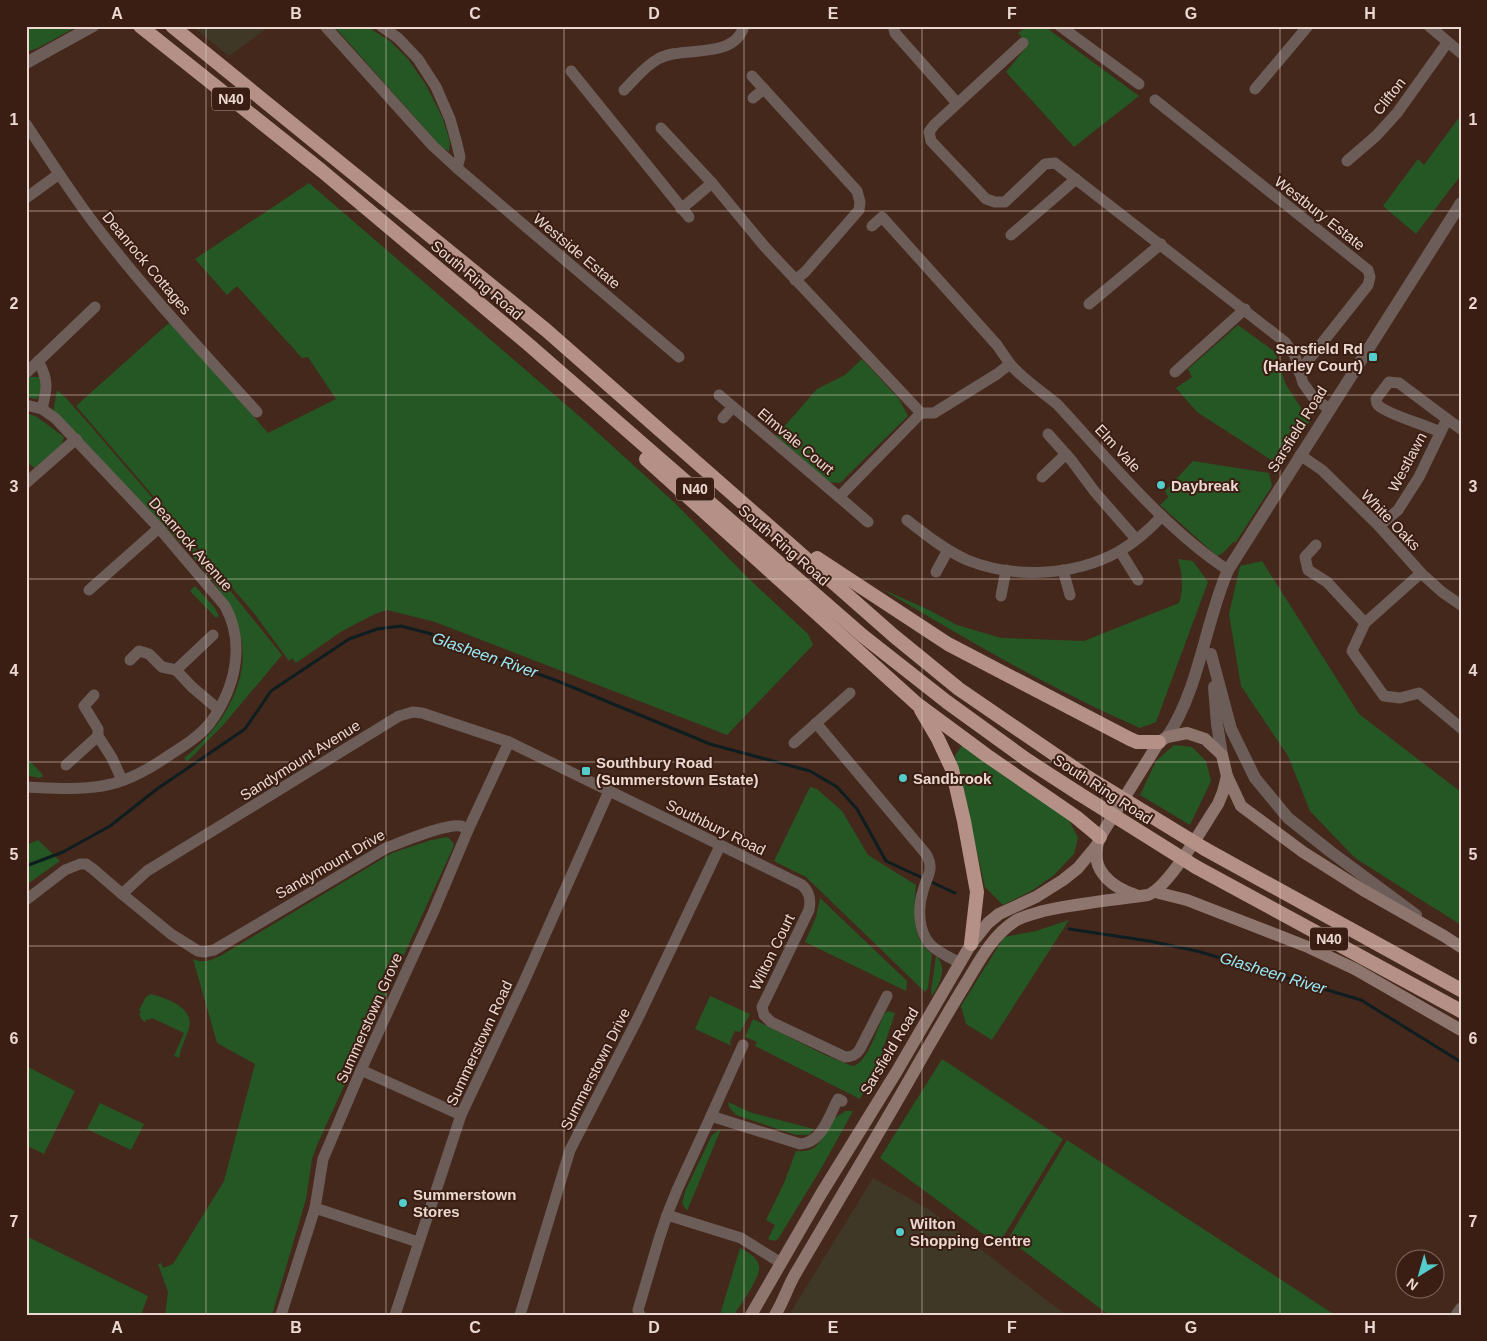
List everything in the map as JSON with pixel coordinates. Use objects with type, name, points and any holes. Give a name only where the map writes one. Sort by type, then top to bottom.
[{"type":"highway","name":"South Ring Road","points":[[140,26],[322,171],[528,344],[863,636],[946,702],[1027,760],[1196,867],[1461,1011]]},
{"type":"highway","name":"South Ring Road","points":[[172,26],[546,330],[894,636],[959,689],[1089,778],[1206,849],[1461,990]]},
{"type":"highway","points":[[528,344],[619,434],[917,704],[986,755],[1076,817],[1099,841]]},
{"type":"highway","points":[[770,527],[948,644],[1130,739],[1137,742],[1163,740]]},
{"type":"highway","points":[[917,704],[938,738],[952,769],[964,821],[977,892],[971,944]]},
{"type":"main road","points":[[1163,740],[1187,733],[1205,739],[1222,755],[1227,776],[1241,806],[1303,852],[1363,890],[1461,947]]},
{"type":"main road","name":"Sarsfield Road","points":[[750,1315],[971,944],[988,923],[999,914],[1036,897],[1078,868],[1099,841],[1163,740]]},
{"type":"main road","points":[[1155,892],[1167,881],[1218,804],[1227,776]]},
{"type":"main road","points":[[1099,841],[1096,856],[1101,871],[1112,884],[1125,892],[1138,896]]},
{"type":"main road","points":[[1155,892],[1187,900],[1308,947],[1355,969],[1461,1030]]},
{"type":"main road","name":"Sarsfield Road","points":[[776,1315],[796,1272],[948,1011],[1000,932],[1016,920],[1032,914],[1072,905],[1155,892]]},
{"type":"street","name":"Westside Estate","points":[[325,26],[433,146],[679,357]]},
{"type":"street","points":[[381,26],[398,38],[418,59],[436,87],[450,119],[457,144],[460,157],[457,168]]},
{"type":"street","points":[[624,90],[645,68],[660,58],[725,47],[736,40],[744,26]]},
{"type":"street","points":[[892,26],[895,33],[957,103]]},
{"type":"street","points":[[1060,26],[1139,84]]},
{"type":"street","points":[[1255,89],[1308,26]]},
{"type":"street","points":[[1429,26],[1461,53]]},
{"type":"street","points":[[26,63],[92,27]]},
{"type":"street","name":"Clifton","points":[[1347,161],[1376,136],[1396,113],[1447,42]]},
{"type":"street","points":[[1022,43],[934,125],[929,132],[931,141],[986,199],[995,202],[1005,202],[1045,164],[1055,163],[1285,342],[1295,356],[1303,383],[1313,397],[1329,410]]},
{"type":"street","points":[[571,71],[685,213],[712,183]]},
{"type":"street","points":[[752,76],[857,191],[860,202],[858,210],[805,272],[795,280]]},
{"type":"street","points":[[753,98],[764,89]]},
{"type":"street","name":"Westbury Estate","points":[[1155,100],[1368,270],[1370,277],[1368,285],[1299,372]]},
{"type":"street","name":"Deanrock Cottages","points":[[26,124],[93,222],[145,286],[257,412]]},
{"type":"street","points":[[661,128],[712,183],[795,280],[921,413]]},
{"type":"street","points":[[26,198],[59,174]]},
{"type":"street","points":[[1011,235],[1076,179]]},
{"type":"street","name":"Sarsfield Road","points":[[1163,740],[1180,715],[1209,630],[1219,590],[1228,570],[1461,204]]},
{"type":"street","name":"Elm Vale","points":[[872,226],[882,218],[997,345],[1023,379],[1057,404],[1162,516],[1210,559],[1228,570]]},
{"type":"street","points":[[1089,304],[1161,244]]},
{"type":"street","points":[[26,373],[95,307]]},
{"type":"street","points":[[1175,372],[1245,309]]},
{"type":"street","points":[[38,361],[45,372],[47,388],[42,409]]},
{"type":"street","points":[[839,497],[921,413],[934,413],[1010,364]]},
{"type":"street","name":"Westlawn","points":[[1440,432],[1385,410],[1378,405],[1376,399],[1389,382],[1394,381],[1461,430]]},
{"type":"street","name":"Elmvale Court","points":[[719,395],[868,522]]},
{"type":"street","name":"Deanrock Avenue","points":[[26,405],[42,409],[55,418],[159,528],[217,594],[232,618],[237,642],[236,660],[227,695],[209,724],[194,738],[145,772],[92,787],[26,787]]},
{"type":"street","points":[[723,418],[733,407]]},
{"type":"street","name":"Westlawn","points":[[1379,526],[1398,510],[1419,477],[1447,419]]},
{"type":"street","points":[[1048,434],[1136,539]]},
{"type":"street","points":[[26,483],[76,439]]},
{"type":"street","points":[[1042,477],[1066,454]]},
{"type":"street","name":"White Oaks","points":[[1300,455],[1322,470],[1379,526],[1421,573],[1442,592],[1461,605]]},
{"type":"street","points":[[907,520],[948,550],[968,560],[1006,570],[1022,572],[1063,570],[1080,567],[1120,551],[1162,516]]},
{"type":"street","points":[[89,590],[159,528]]},
{"type":"street","points":[[1316,545],[1305,557],[1308,570],[1327,582],[1365,623]]},
{"type":"street","points":[[936,572],[948,550]]},
{"type":"street","points":[[1120,551],[1138,580]]},
{"type":"street","points":[[1001,596],[1006,570]]},
{"type":"street","points":[[1063,570],[1070,595]]},
{"type":"street","points":[[1421,573],[1365,623],[1352,651],[1384,696],[1400,698],[1418,693],[1461,728]]},
{"type":"street","name":"Sarsfield Road","points":[[1209,630],[1217,724],[1222,755]]},
{"type":"street","points":[[176,670],[213,636]]},
{"type":"street","points":[[130,660],[140,651],[150,654],[162,668],[176,670],[192,687],[218,709]]},
{"type":"street","points":[[1211,654],[1231,729],[1255,778],[1288,818],[1444,936]]},
{"type":"street","points":[[794,742],[850,693]]},
{"type":"street","points":[[94,695],[84,706],[98,729],[98,736],[112,758],[122,780]]},
{"type":"street","name":"Sandymount Avenue","points":[[122,894],[147,871],[406,713],[422,714],[509,742]]},
{"type":"street","points":[[816,723],[926,854],[930,865],[930,872],[922,891],[920,911],[922,934],[935,949],[960,963]]},
{"type":"street","points":[[66,765],[98,736]]},
{"type":"street","name":"Southbury Road","points":[[509,742],[802,885]]},
{"type":"street","name":"Summerstown Grove","points":[[281,1315],[315,1208],[323,1159],[468,830],[509,742]]},
{"type":"street","name":"Summerstown Road","points":[[395,1315],[461,1116],[523,984],[609,791]]},
{"type":"street","name":"Sandymount Drive","points":[[122,894],[171,934],[193,948],[204,952],[214,950],[386,848],[417,836],[451,827],[460,826],[468,830]]},
{"type":"street","name":"Summerstown Drive","points":[[520,1315],[570,1150],[638,1018],[720,846]]},
{"type":"street","points":[[26,900],[72,866],[80,864],[86,864],[94,869],[122,894]]},
{"type":"street","name":"Wilton Court","points":[[802,885],[809,893],[809,910],[762,1007],[767,1019],[845,1057],[849,1057],[854,1056],[860,1050],[887,996]]},
{"type":"street","points":[[640,1315],[638,1310],[658,1239],[667,1215],[743,1045]]},
{"type":"street","points":[[362,1070],[461,1116]]},
{"type":"street","points":[[711,1116],[800,1144],[807,1144],[813,1141],[821,1132],[838,1098],[842,1101]]},
{"type":"street","points":[[315,1208],[418,1242]]},
{"type":"street","points":[[667,1215],[741,1238],[781,1263]]},
{"type":"street","points":[[1456,1315],[1461,1308]]},
{"type":"shaded area","points":[[192,26],[270,26],[229,56]]},
{"type":"shaded area","name":"Wilton Shopping Centre","points":[[873,1178],[930,1210],[1066,1315],[789,1315]]},
{"type":"green space","points":[[26,26],[78,26],[38,48],[26,52]]},
{"type":"green space","points":[[334,26],[366,26],[390,41],[408,59],[426,85],[443,119],[450,142],[449,151],[442,148]]},
{"type":"green space","points":[[1028,26],[1044,26],[1139,96],[1074,147],[1006,72],[1028,45],[1018,33]]},
{"type":"green space","points":[[1461,115],[1461,175],[1416,234],[1383,206],[1418,159],[1424,165]]},
{"type":"green space","points":[[309,183],[586,422],[675,503],[747,577],[808,634],[813,645],[727,735],[435,622],[387,610],[342,631],[296,663],[292,658],[289,661],[253,612],[76,406],[171,321],[268,433],[336,399],[308,357],[302,358],[237,286],[227,295],[195,259]]},
{"type":"green space","points":[[1238,325],[1275,352],[1286,385],[1310,421],[1279,465],[1197,412],[1176,388],[1192,377],[1188,369]]},
{"type":"green space","points":[[862,359],[899,399],[908,416],[840,483],[828,482],[776,436],[817,389],[845,375]]},
{"type":"green space","points":[[26,377],[43,377],[46,389],[36,399],[26,397]]},
{"type":"green space","points":[[57,390],[89,424],[198,551],[282,655],[225,723],[187,762],[184,758],[198,746],[221,719],[237,686],[242,669],[243,651],[235,617],[215,585],[190,553],[53,412]]},
{"type":"green space","points":[[26,413],[37,417],[64,437],[61,446],[34,468],[28,462],[26,464]]},
{"type":"green space","points":[[1193,461],[1269,473],[1272,486],[1236,542],[1233,542],[1223,553],[1217,556],[1160,505],[1168,497],[1165,491]]},
{"type":"green space","points":[[1178,559],[1193,561],[1208,582],[1156,722],[1140,728],[1041,680],[882,589],[957,625],[1001,638],[1084,641],[1179,603],[1182,581]]},
{"type":"green space","points":[[1262,561],[1359,714],[1461,792],[1461,925],[1355,858],[1310,811],[1288,756],[1241,686],[1229,614],[1240,566]]},
{"type":"green space","points":[[195,586],[214,607],[219,616],[216,618],[190,591]]},
{"type":"green space","points":[[962,745],[1069,820],[1078,838],[1074,854],[1054,875],[1033,890],[1003,905],[985,887],[955,756]]},
{"type":"green space","points":[[1174,745],[1192,747],[1206,761],[1211,781],[1190,825],[1140,795],[1156,761]]},
{"type":"green space","points":[[26,757],[43,775],[42,777],[26,775]]},
{"type":"green space","points":[[810,787],[817,789],[842,811],[868,855],[916,885],[914,913],[917,931],[920,940],[932,954],[928,988],[925,992],[806,877],[774,861]]},
{"type":"green space","points":[[448,837],[454,844],[452,850],[317,1145],[312,1159],[306,1199],[272,1315],[165,1315],[168,1292],[158,1264],[161,1263],[163,1268],[173,1264],[224,1181],[255,1064],[217,1043],[193,959],[204,961],[222,955],[392,853],[431,840]]},
{"type":"green space","points":[[38,840],[60,861],[26,885],[26,845]]},
{"type":"green space","points":[[820,898],[907,981],[906,991],[805,942],[816,917]]},
{"type":"green space","points":[[1069,920],[992,1040],[966,1024],[961,1006],[1004,937],[1036,931]]},
{"type":"green space","points":[[936,956],[942,965],[942,975],[932,996],[931,991]]},
{"type":"green space","points":[[151,994],[171,1001],[188,1015],[190,1021],[189,1028],[179,1058],[174,1056],[184,1033],[152,1018],[150,1020],[147,1019],[145,1022],[139,1014],[141,1011],[139,1010],[146,997]]},
{"type":"green space","points":[[710,996],[750,1014],[740,1032],[735,1031],[730,1042],[732,1046],[695,1029]]},
{"type":"green space","points":[[888,1011],[895,1013],[877,1067],[860,1099],[755,1046],[757,1042],[745,1037],[753,1019],[823,1054],[852,1066],[857,1064],[867,1053],[884,1014]]},
{"type":"green space","points":[[942,1059],[1063,1139],[998,1245],[880,1158]]},
{"type":"green space","points":[[26,1066],[75,1091],[44,1154],[26,1145]]},
{"type":"green space","points":[[728,1102],[752,1113],[814,1129],[809,1135],[796,1135],[736,1115],[729,1107]]},
{"type":"green space","points":[[100,1103],[144,1124],[131,1150],[87,1129]]},
{"type":"green space","points":[[845,1111],[853,1111],[822,1167],[778,1239],[774,1241],[768,1239],[775,1225],[766,1220],[784,1183],[796,1151],[810,1150],[815,1147],[832,1121]]},
{"type":"green space","points":[[721,1129],[687,1211],[682,1203],[686,1189],[712,1135]]},
{"type":"green space","points":[[1067,1140],[1335,1315],[1109,1315],[1008,1239]]},
{"type":"green space","points":[[26,1236],[148,1296],[141,1315],[26,1315]]},
{"type":"green space","points":[[740,1248],[755,1258],[759,1271],[754,1284],[734,1315],[720,1315]]},
{"type":"waterway","name":"Glasheen River","points":[[26,866],[63,852],[110,826],[157,789],[245,729],[271,691],[349,639],[377,629],[401,626],[428,633],[560,682],[710,744],[810,771],[837,787],[857,809],[886,861],[955,893]]},
{"type":"waterway","name":"Glasheen River","points":[[1069,929],[1149,941],[1197,951],[1361,1000],[1461,1062]]},
{"type":"place","name":"Sarsfield Rd (Harley Court)","points":[[1373,357]]},
{"type":"place","name":"Daybreak","points":[[1161,485]]},
{"type":"place","name":"Southbury Road (Summerstown Estate)","points":[[586,771]]},
{"type":"place","name":"Sandbrook","points":[[903,778]]},
{"type":"place","name":"Summerstown Stores","points":[[403,1203]]},
{"type":"place","name":"Wilton Shopping Centre","points":[[900,1232]]}]
